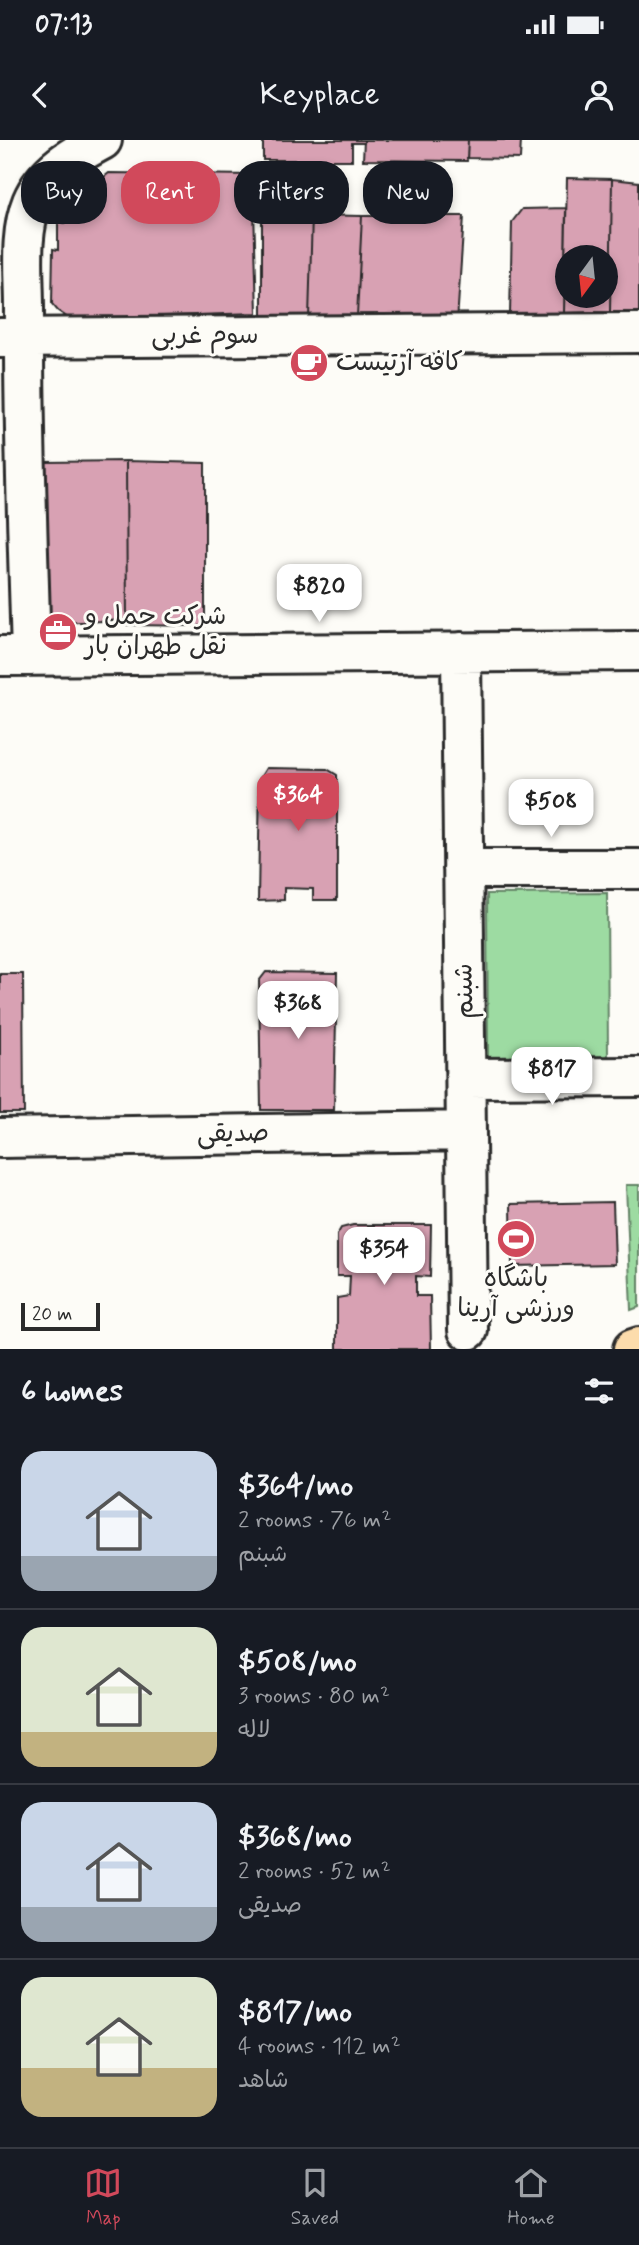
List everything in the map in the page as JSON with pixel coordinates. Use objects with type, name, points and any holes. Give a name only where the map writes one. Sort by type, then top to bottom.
[{"type":"highway","points":[[633,1349],[639,1347]]},
{"type":"street","points":[[102,140],[62,164],[46,179],[33,201],[25,224],[12,338],[15,656],[639,651]]},
{"type":"street","name":"سوم غربی","points":[[12,338],[639,333]]},
{"type":"street","name":"شبنم","points":[[461,652],[468,1330]]},
{"type":"street","points":[[463,869],[639,869]]},
{"type":"street","points":[[466,1078],[639,1077]]},
{"type":"street","name":"صدیقی","points":[[0,1138],[466,1131]]},
{"type":"green space","points":[[607,893],[608,1060],[488,1061],[487,894]]},
{"type":"green space","points":[[626,1185],[639,1185],[639,1307],[631,1310]]},
{"type":"building","points":[[263,140],[364,140],[364,143],[352,143],[352,160],[263,160]]},
{"type":"building","points":[[364,140],[468,140],[467,161],[363,160]]},
{"type":"building","points":[[468,140],[521,140],[520,159],[467,158]]},
{"type":"building","points":[[121,173],[121,224],[220,224],[220,175],[234,175],[234,224],[254,224],[257,313],[70,319],[58,311],[52,304],[53,249],[58,250],[58,224],[107,224],[107,175]]},
{"type":"building","points":[[567,178],[612,179],[611,245],[566,245]]},
{"type":"building","points":[[612,179],[639,182],[639,312],[610,312],[610,308],[618,308],[618,245],[611,245]]},
{"type":"building","points":[[566,208],[565,245],[555,245],[555,308],[564,308],[564,313],[510,314],[512,222],[522,209]]},
{"type":"building","points":[[349,216],[362,216],[357,316],[309,318],[312,224],[349,224]]},
{"type":"building","points":[[362,216],[363,224],[453,224],[453,216],[464,216],[457,322],[357,316]]},
{"type":"building","points":[[262,224],[312,224],[309,318],[262,318]]},
{"type":"building","points":[[564,308],[610,308],[610,312],[564,313]]},
{"type":"building","points":[[126,461],[205,463],[205,626],[127,625]]},
{"type":"building","points":[[126,461],[127,620],[58,623],[45,607],[46,462]]},
{"type":"building","points":[[266,768],[327,769],[337,775],[337,900],[313,900],[313,889],[284,888],[284,900],[258,901],[260,778]]},
{"type":"building","points":[[266,972],[337,973],[334,1110],[261,1110],[259,981]]},
{"type":"building","points":[[0,974],[23,974],[24,1113],[0,1113]]},
{"type":"building","points":[[613,1202],[615,1264],[512,1266],[511,1204]]},
{"type":"building","points":[[353,1225],[431,1225],[430,1277],[416,1276],[416,1296],[430,1296],[431,1349],[337,1349],[337,1298],[349,1296],[350,1276],[337,1276],[337,1235],[341,1228]]},
{"type":"place","name":"کافه آرتیست","points":[[309,363]]},
{"type":"place","name":"شرکت حمل و نقل طهران بار","points":[[58,632]]},
{"type":"place","name":"باشگاه ورزشی آرینا","points":[[516,1239]]}]
